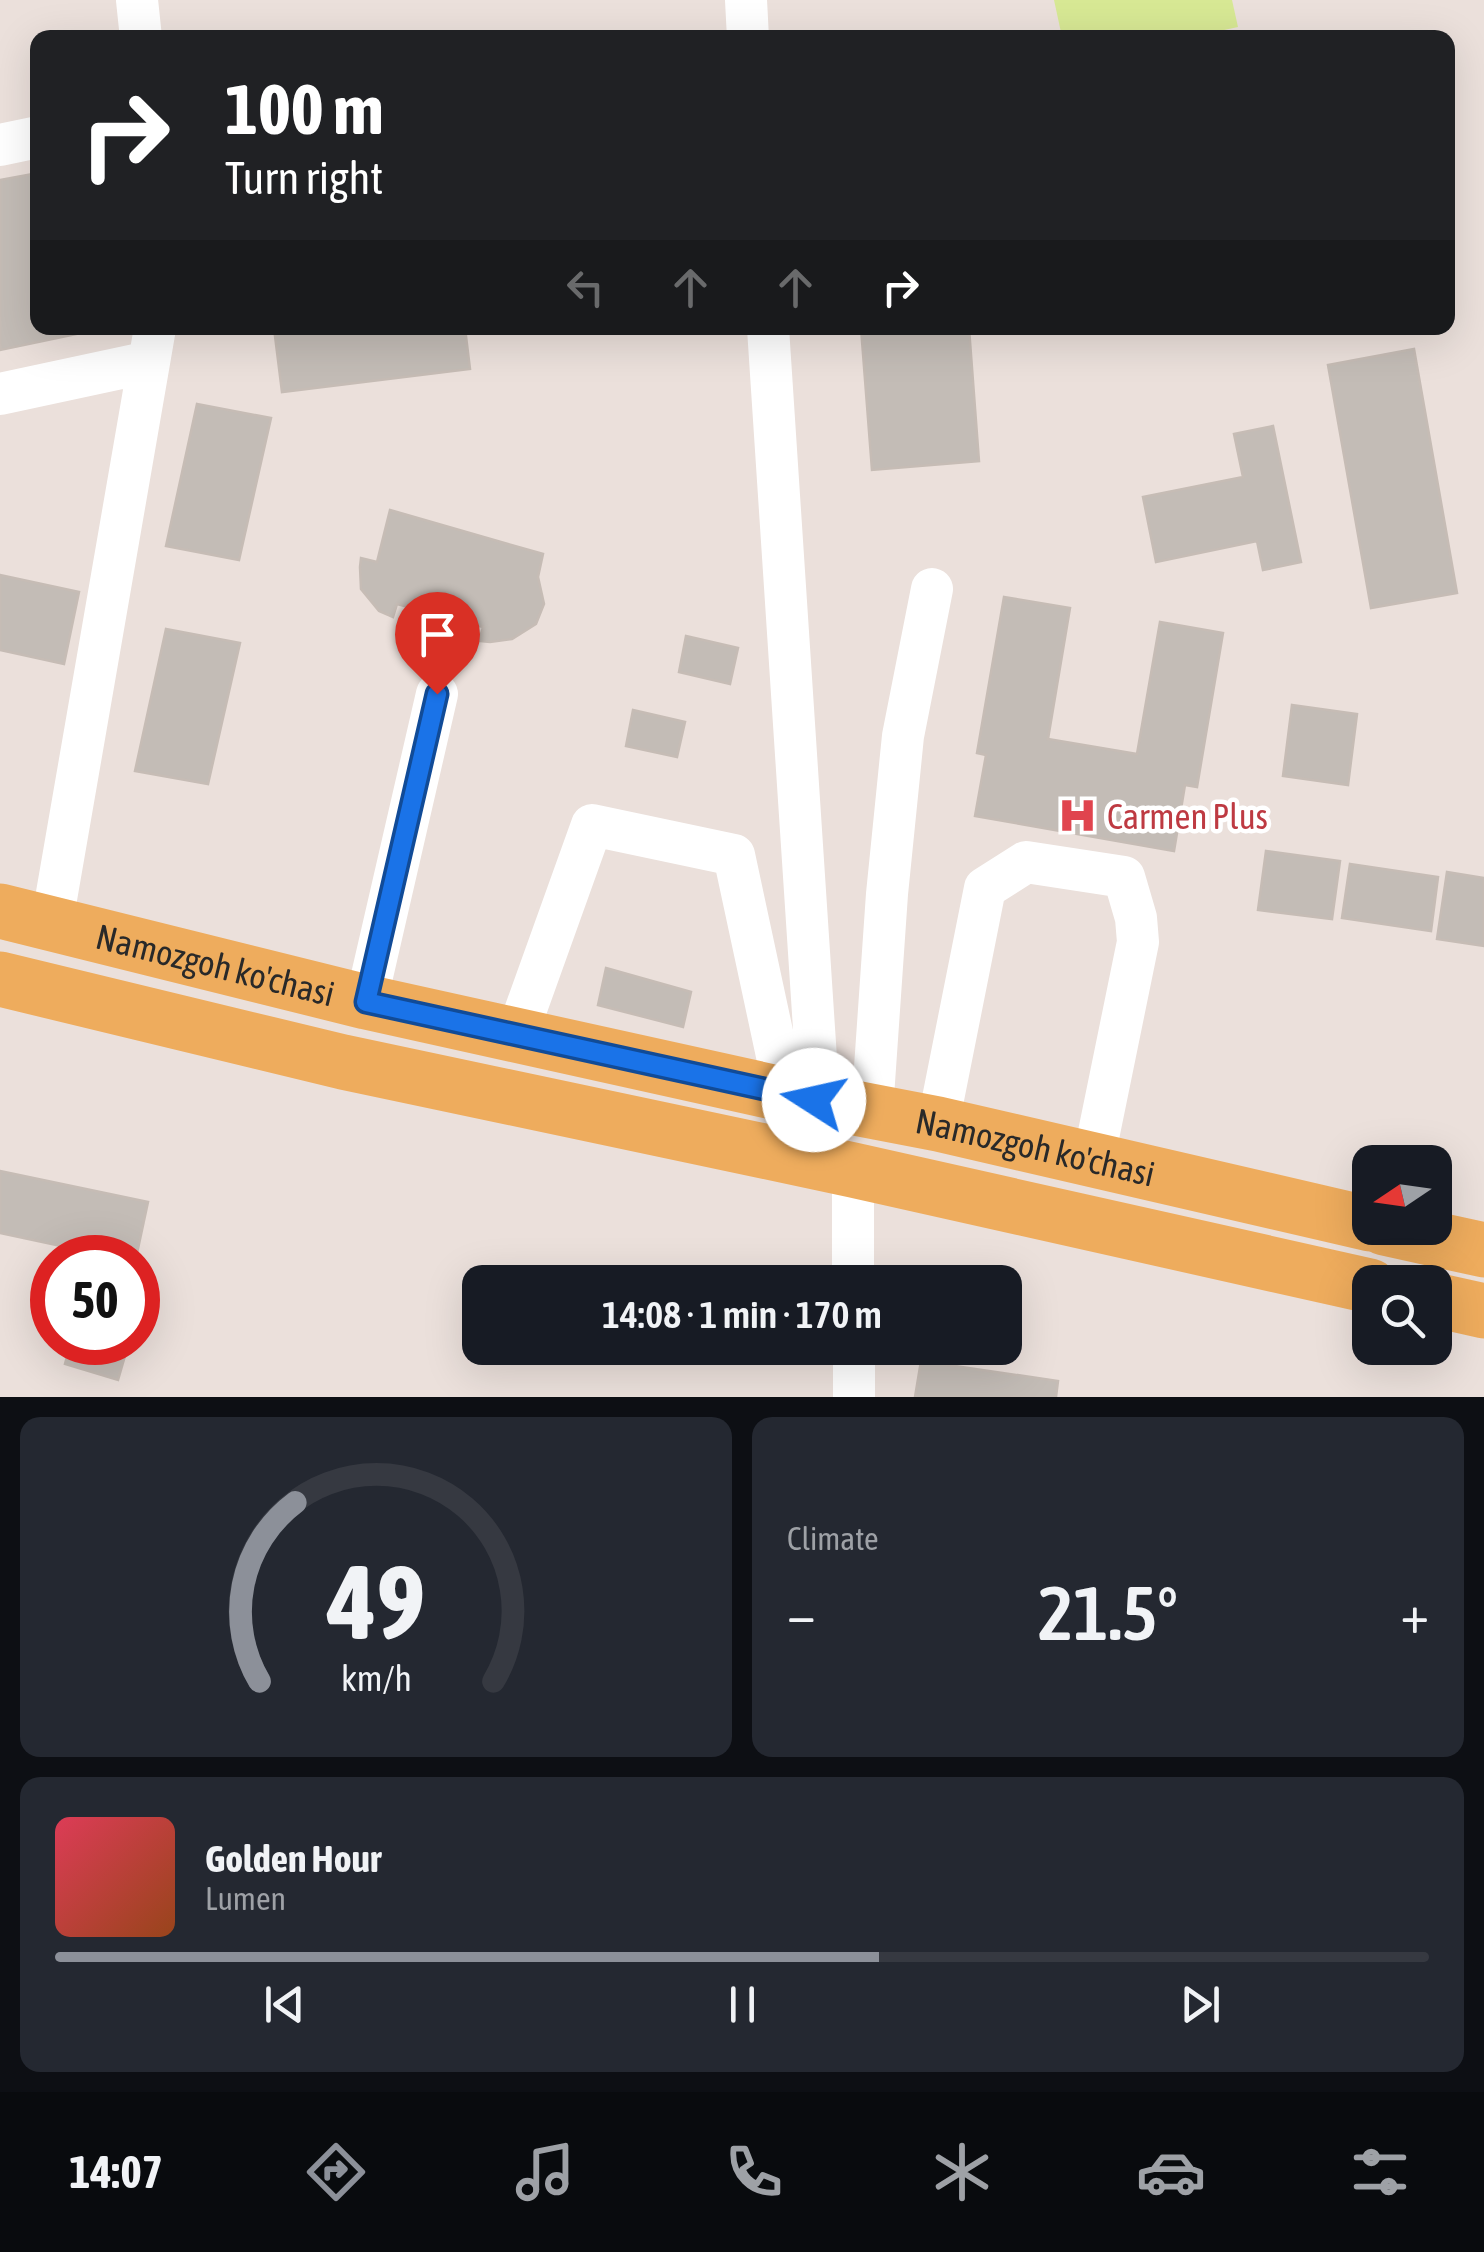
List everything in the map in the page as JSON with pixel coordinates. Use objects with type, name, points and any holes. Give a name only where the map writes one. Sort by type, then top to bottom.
[{"type":"main road","name":"Namozgoh ko'chasi","points":[[0,911],[366,1002],[938,1124],[1352,1220]]},
{"type":"main road","name":"Namozgoh ko'chasi","points":[[1,986],[1352,1282]]},
{"type":"main road","points":[[1452,1243],[1484,1250]]},
{"type":"main road","points":[[1452,1304],[1484,1312]]},
{"type":"street","points":[[137,0],[141,30]]},
{"type":"street","points":[[746,0],[748,30]]},
{"type":"street","points":[[0,145],[30,139]]},
{"type":"street","points":[[517,1034],[592,825],[734,855],[782,1074],[798,1097],[818,1074],[768,335]]},
{"type":"street","points":[[0,394],[152,345],[52,922]]},
{"type":"street","points":[[872,1111],[887,894],[904,736],[932,589]]},
{"type":"street","points":[[366,1002],[437,694]]},
{"type":"street","points":[[938,1124],[985,888],[1026,862],[1124,877],[1136,918],[1138,942],[1094,1162]]},
{"type":"street","points":[[853,1170],[854,1265]]},
{"type":"street","points":[[854,1365],[854,1397]]},
{"type":"green space","points":[[1054,0],[1232,0],[1238,27],[1224,30],[1060,30]]},
{"type":"building","points":[[30,174],[30,335],[71,335],[0,350],[0,180]]},
{"type":"building","points":[[275,335],[466,335],[470,369],[282,392]]},
{"type":"building","points":[[862,335],[970,335],[979,461],[872,470]]},
{"type":"building","points":[[1414,349],[1457,593],[1371,608],[1328,365]]},
{"type":"building","points":[[197,404],[271,418],[239,560],[166,546]]},
{"type":"building","points":[[1273,426],[1301,562],[1263,570],[1257,541],[1156,562],[1143,497],[1243,477],[1234,434]]},
{"type":"building","points":[[390,510],[543,554],[538,577],[544,604],[536,624],[512,639],[490,642],[479,641],[483,627],[397,604],[393,617],[379,611],[361,589],[360,567],[361,558],[377,562]]},
{"type":"building","points":[[0,575],[79,592],[64,664],[0,650]]},
{"type":"building","points":[[1004,597],[1070,608],[1048,739],[1137,754],[1160,622],[1223,633],[1197,787],[1185,785],[1174,851],[975,816],[986,755],[977,753]]},
{"type":"building","points":[[166,629],[240,643],[208,784],[135,771]]},
{"type":"building","points":[[686,636],[738,648],[730,684],[679,672]]},
{"type":"building","points":[[1292,705],[1357,714],[1348,785],[1283,776]]},
{"type":"building","points":[[633,710],[685,722],[677,757],[626,746]]},
{"type":"building","points":[[1266,851],[1340,861],[1332,919],[1258,910]]},
{"type":"building","points":[[1350,864],[1438,877],[1431,931],[1342,918]]},
{"type":"building","points":[[1447,872],[1484,878],[1484,946],[1437,939]]},
{"type":"building","points":[[606,968],[691,992],[683,1027],[598,1005]]},
{"type":"building","points":[[0,1171],[148,1202],[141,1235],[30,1235],[30,1239],[0,1233]]},
{"type":"building","points":[[68,1365],[122,1365],[118,1380]]},
{"type":"building","points":[[920,1365],[948,1365],[1058,1381],[1056,1397],[915,1397]]},
{"type":"place","name":"Carmen Plus","points":[[1077,816]]},
{"type":"route","points":[[437,694],[366,1002],[814,1100]]}]
